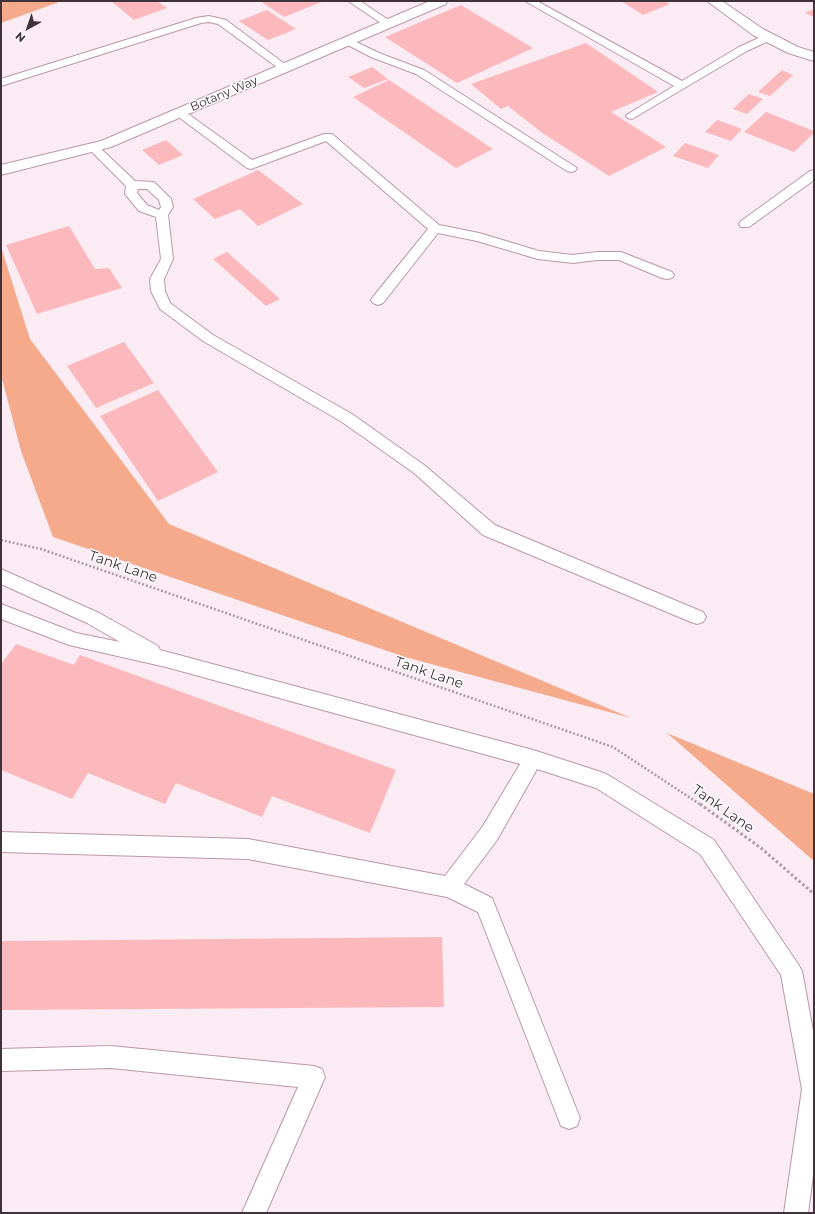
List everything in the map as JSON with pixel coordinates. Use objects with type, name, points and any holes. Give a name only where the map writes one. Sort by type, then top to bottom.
[{"type":"street","name":"Botany Way","points":[[1,170],[106,144],[440,1]]},
{"type":"street","points":[[713,1],[769,37],[793,50],[814,57]]},
{"type":"lane","points":[[353,1],[388,23]]},
{"type":"lane","points":[[530,1],[682,86]]},
{"type":"lane","points":[[1,83],[200,20],[209,19],[222,22],[285,68]]},
{"type":"lane","points":[[632,116],[743,49],[769,37]]},
{"type":"lane","points":[[348,41],[375,55],[420,72],[571,168]]},
{"type":"lane","points":[[180,113],[252,165],[328,136],[435,228],[479,238],[538,255],[573,259],[597,256],[620,256],[667,276]]},
{"type":"lane","points":[[94,148],[132,185],[150,185],[165,199],[167,207],[162,215],[167,259],[157,279],[158,291],[165,306],[208,338],[347,418],[419,469],[489,530],[697,617]]},
{"type":"lane","points":[[745,224],[812,177]]},
{"type":"lane","points":[[132,185],[131,194],[143,208],[162,215]]},
{"type":"lane","points":[[378,300],[435,228]]},
{"type":"lane","points":[[1,576],[93,618],[166,659]]},
{"type":"lane","points":[[1,612],[75,640],[166,659],[533,759],[601,781],[707,848],[791,971],[813,1089],[796,1213]]},
{"type":"lane","points":[[449,887],[490,833],[533,759]]},
{"type":"lane","points":[[1,842],[248,849],[449,887],[485,905],[569,1118]]},
{"type":"lane","points":[[1,1060],[111,1057],[314,1077],[254,1213]]},
{"type":"path","name":"Tank Lane","points":[[1,540],[41,549],[613,747],[680,791],[761,848],[814,894]]},
{"type":"shaded area","points":[[1,1],[62,1],[1,23]]},
{"type":"shaded area","points":[[1,247],[30,339],[169,524],[631,718],[405,657],[53,537],[21,451],[1,375]]},
{"type":"shaded area","points":[[667,733],[814,794],[814,861]]},
{"type":"building","points":[[111,1],[157,1],[167,8],[134,20]]},
{"type":"building","points":[[260,1],[324,1],[284,17]]},
{"type":"building","points":[[621,1],[665,1],[670,4],[643,15]]},
{"type":"building","points":[[461,5],[533,48],[457,83],[385,37]]},
{"type":"building","points":[[814,9],[814,17],[805,13]]},
{"type":"building","points":[[267,10],[296,29],[268,40],[239,21]]},
{"type":"building","points":[[586,43],[658,92],[611,112],[666,147],[609,176],[541,132],[508,106],[501,109],[471,84]]},
{"type":"building","points":[[372,67],[388,79],[364,88],[348,77]]},
{"type":"building","points":[[782,70],[793,75],[770,96],[758,92]]},
{"type":"building","points":[[389,80],[493,149],[456,168],[353,97]]},
{"type":"building","points":[[749,94],[763,99],[747,114],[733,109]]},
{"type":"building","points":[[766,112],[814,131],[814,133],[794,152],[744,132]]},
{"type":"building","points":[[717,120],[742,129],[731,141],[705,132]]},
{"type":"building","points":[[166,140],[183,155],[159,165],[142,150]]},
{"type":"building","points":[[685,143],[719,155],[708,168],[673,156]]},
{"type":"building","points":[[258,170],[303,204],[258,226],[240,209],[215,219],[193,199]]},
{"type":"building","points":[[69,226],[95,269],[109,268],[122,288],[37,314],[6,245]]},
{"type":"building","points":[[227,252],[280,299],[266,306],[213,259]]},
{"type":"building","points":[[124,342],[154,383],[96,408],[67,366]]},
{"type":"building","points":[[158,390],[218,472],[158,501],[100,416]]},
{"type":"building","points":[[16,644],[74,665],[80,655],[396,770],[370,833],[272,796],[262,817],[176,783],[165,804],[88,773],[72,799],[1,770],[1,664]]},
{"type":"building","points":[[442,937],[444,1007],[1,1010],[1,941]]}]
